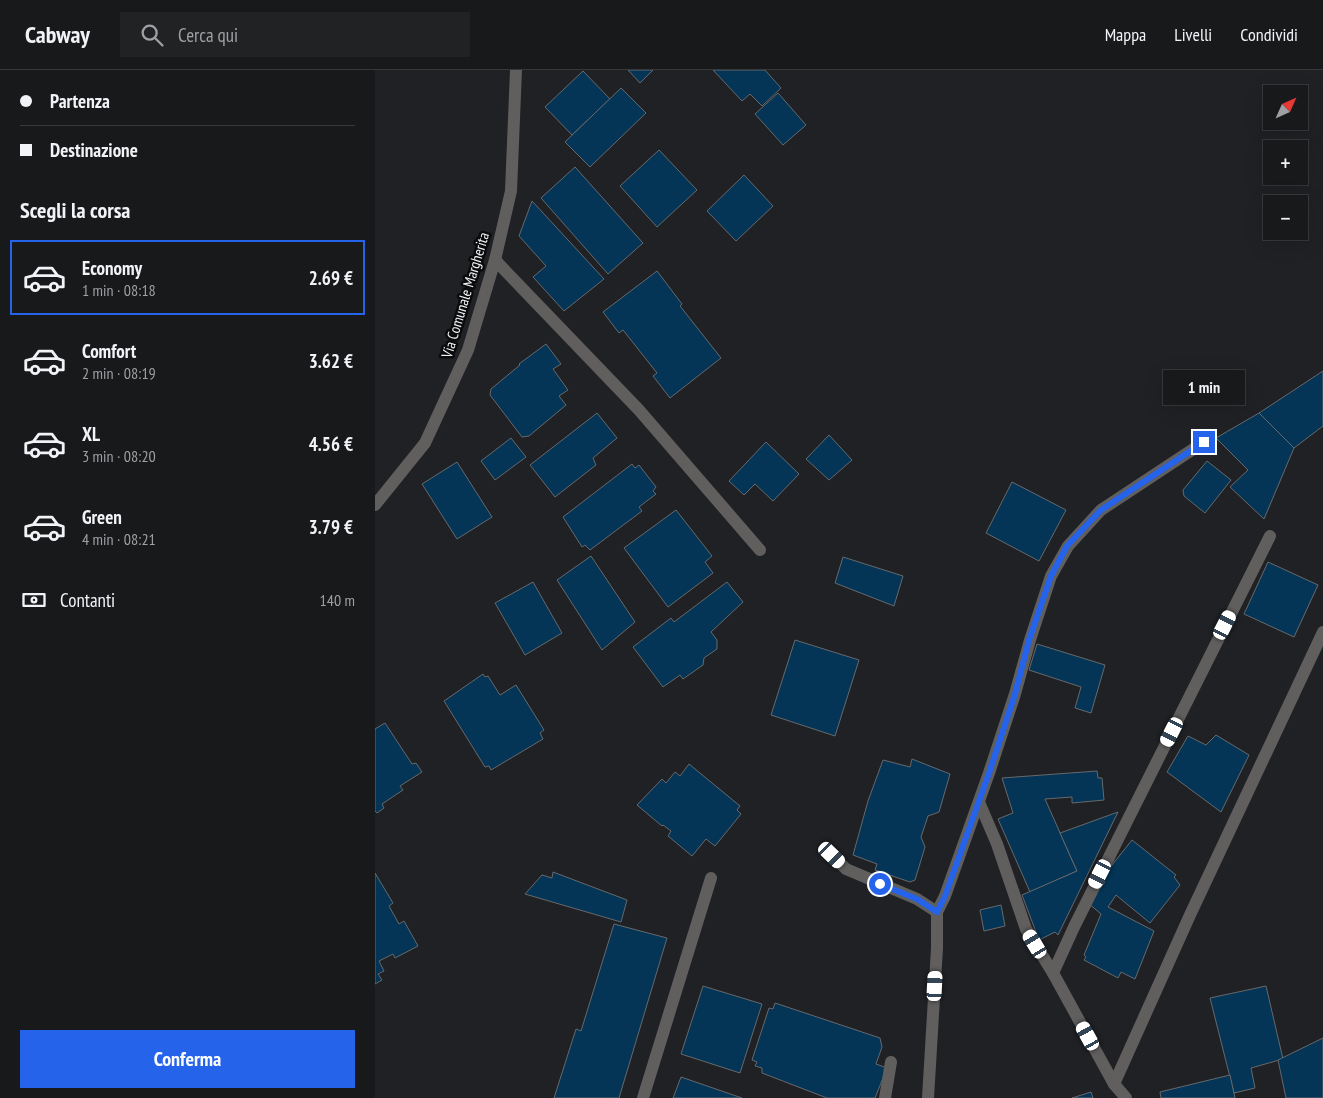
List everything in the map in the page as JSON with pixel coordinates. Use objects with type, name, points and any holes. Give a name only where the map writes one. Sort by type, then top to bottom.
[{"type":"street","name":"Via Comunale Margherita","points":[[375,505],[425,443],[468,350],[495,260],[511,191],[516,70]]},
{"type":"street","points":[[495,260],[639,410],[760,550]]},
{"type":"street","points":[[928,1098],[937,948],[937,912],[945,896],[979,802],[1015,694],[1029,640],[1048,585],[1067,546],[1101,510],[1204,442]]},
{"type":"street","points":[[1053,973],[1074,927],[1270,536]]},
{"type":"street","points":[[1114,1084],[1190,915],[1323,632]]},
{"type":"street","points":[[979,802],[997,844],[1026,929],[1053,973],[1114,1084],[1126,1098]]},
{"type":"street","points":[[832,855],[846,869],[917,899],[937,912]]},
{"type":"street","points":[[643,1098],[711,878]]},
{"type":"street","points":[[885,1098],[891,1062]]},
{"type":"building","points":[[628,70],[653,70],[640,83]]},
{"type":"building","points":[[713,70],[765,70],[781,88],[762,106],[750,94],[742,101]]},
{"type":"building","points":[[583,71],[610,99],[572,135],[545,107]]},
{"type":"building","points":[[621,88],[646,113],[590,167],[565,142]]},
{"type":"building","points":[[778,93],[806,125],[783,145],[755,114]]},
{"type":"building","points":[[659,150],[697,190],[657,227],[620,186]]},
{"type":"building","points":[[575,167],[643,243],[608,274],[541,198]]},
{"type":"building","points":[[744,175],[773,206],[736,241],[707,211]]},
{"type":"building","points":[[532,201],[604,279],[564,311],[533,277],[546,266],[519,236]]},
{"type":"building","points":[[657,271],[682,304],[680,306],[721,358],[670,398],[653,376],[657,373],[623,330],[619,333],[603,312]]},
{"type":"building","points":[[546,344],[561,364],[553,369],[568,390],[559,396],[566,405],[529,436],[522,437],[490,395],[491,389],[519,364]]},
{"type":"building","points":[[1323,371],[1323,426],[1294,448],[1259,413]]},
{"type":"building","points":[[597,413],[617,438],[593,458],[596,465],[555,497],[530,465]]},
{"type":"building","points":[[1259,413],[1294,448],[1264,519],[1230,487],[1248,470],[1216,438]]},
{"type":"building","points":[[829,435],[852,460],[829,480],[806,459]]},
{"type":"building","points":[[511,438],[526,457],[495,480],[481,461]]},
{"type":"building","points":[[766,442],[799,474],[773,501],[755,484],[744,495],[729,481]]},
{"type":"building","points":[[1207,461],[1231,480],[1205,513],[1184,496],[1183,490]]},
{"type":"building","points":[[457,462],[492,517],[457,539],[422,484]]},
{"type":"building","points":[[632,464],[635,468],[639,465],[656,487],[653,491],[656,494],[639,507],[642,511],[590,550],[585,545],[582,547],[563,517]]},
{"type":"building","points":[[1012,482],[1066,510],[1039,561],[986,533]]},
{"type":"building","points":[[676,510],[712,556],[705,562],[713,573],[668,607],[624,548]]},
{"type":"building","points":[[591,556],[635,622],[602,650],[557,580]]},
{"type":"building","points":[[843,557],[903,576],[894,606],[835,583]]},
{"type":"building","points":[[1268,562],[1318,585],[1294,637],[1244,614]]},
{"type":"building","points":[[533,582],[562,633],[525,655],[495,603]]},
{"type":"building","points":[[727,582],[743,602],[711,632],[717,640],[717,649],[704,658],[703,665],[683,679],[680,675],[663,687],[633,647],[671,618],[674,622]]},
{"type":"building","points":[[795,640],[859,660],[835,736],[771,715]]},
{"type":"building","points":[[1037,644],[1105,665],[1091,713],[1075,708],[1081,687],[1029,670]]},
{"type":"building","points":[[483,674],[485,677],[488,676],[500,695],[516,685],[544,730],[540,733],[543,739],[491,770],[489,766],[485,767],[444,701]]},
{"type":"building","points":[[385,723],[412,764],[416,763],[422,772],[400,786],[403,790],[382,804],[384,808],[377,813],[375,811],[375,729]]},
{"type":"building","points":[[1216,735],[1249,755],[1221,812],[1167,772],[1188,736],[1206,745]]},
{"type":"building","points":[[912,759],[950,774],[939,812],[928,816],[921,837],[925,847],[915,880],[910,882],[875,870],[877,864],[853,855],[868,801],[883,760],[910,767]]},
{"type":"building","points":[[689,764],[740,806],[737,810],[741,814],[715,846],[706,839],[692,856],[668,836],[671,831],[637,805],[662,779],[666,783],[675,772],[680,776]]},
{"type":"building","points":[[1097,771],[1098,778],[1102,778],[1104,800],[1072,803],[1072,797],[1045,799],[1077,871],[1030,892],[998,819],[1013,813],[1002,778]]},
{"type":"building","points":[[1118,812],[1058,935],[1055,932],[1039,940],[1022,895],[1077,871],[1060,833]]},
{"type":"building","points":[[1132,840],[1176,875],[1174,877],[1180,885],[1150,923],[1116,895],[1108,907],[1154,931],[1135,979],[1121,972],[1118,978],[1084,960],[1086,957],[1084,955],[1101,914],[1088,903],[1105,882],[1100,880]]},
{"type":"building","points":[[553,872],[627,900],[621,922],[525,894],[542,875],[552,878]]},
{"type":"building","points":[[375,873],[393,903],[389,906],[399,924],[404,921],[418,946],[395,958],[393,954],[379,961],[384,971],[378,974],[382,980],[375,984]]},
{"type":"building","points":[[1001,905],[1005,926],[984,931],[980,910]]},
{"type":"building","points":[[614,924],[667,938],[619,1098],[554,1098],[576,1029],[581,1031]]},
{"type":"building","points":[[703,986],[762,1004],[740,1073],[681,1054]]},
{"type":"building","points":[[1266,986],[1283,1059],[1251,1068],[1255,1088],[1234,1093],[1210,998]]},
{"type":"building","points":[[775,1003],[880,1038],[882,1047],[876,1064],[887,1068],[875,1098],[827,1098],[762,1073],[762,1068],[755,1066],[757,1062],[752,1060],[769,1008],[773,1009]]},
{"type":"building","points":[[1323,1038],[1323,1098],[1286,1098],[1278,1060]]},
{"type":"building","points":[[1230,1075],[1235,1098],[1161,1098],[1160,1092]]},
{"type":"building","points":[[681,1077],[742,1098],[673,1098]]},
{"type":"building","points":[[1091,1092],[1093,1098],[1072,1098]]},
{"type":"route","points":[[880,884],[917,899],[937,912],[945,896],[989,773],[1015,694],[1029,640],[1051,576],[1067,546],[1101,510],[1204,442]]}]
